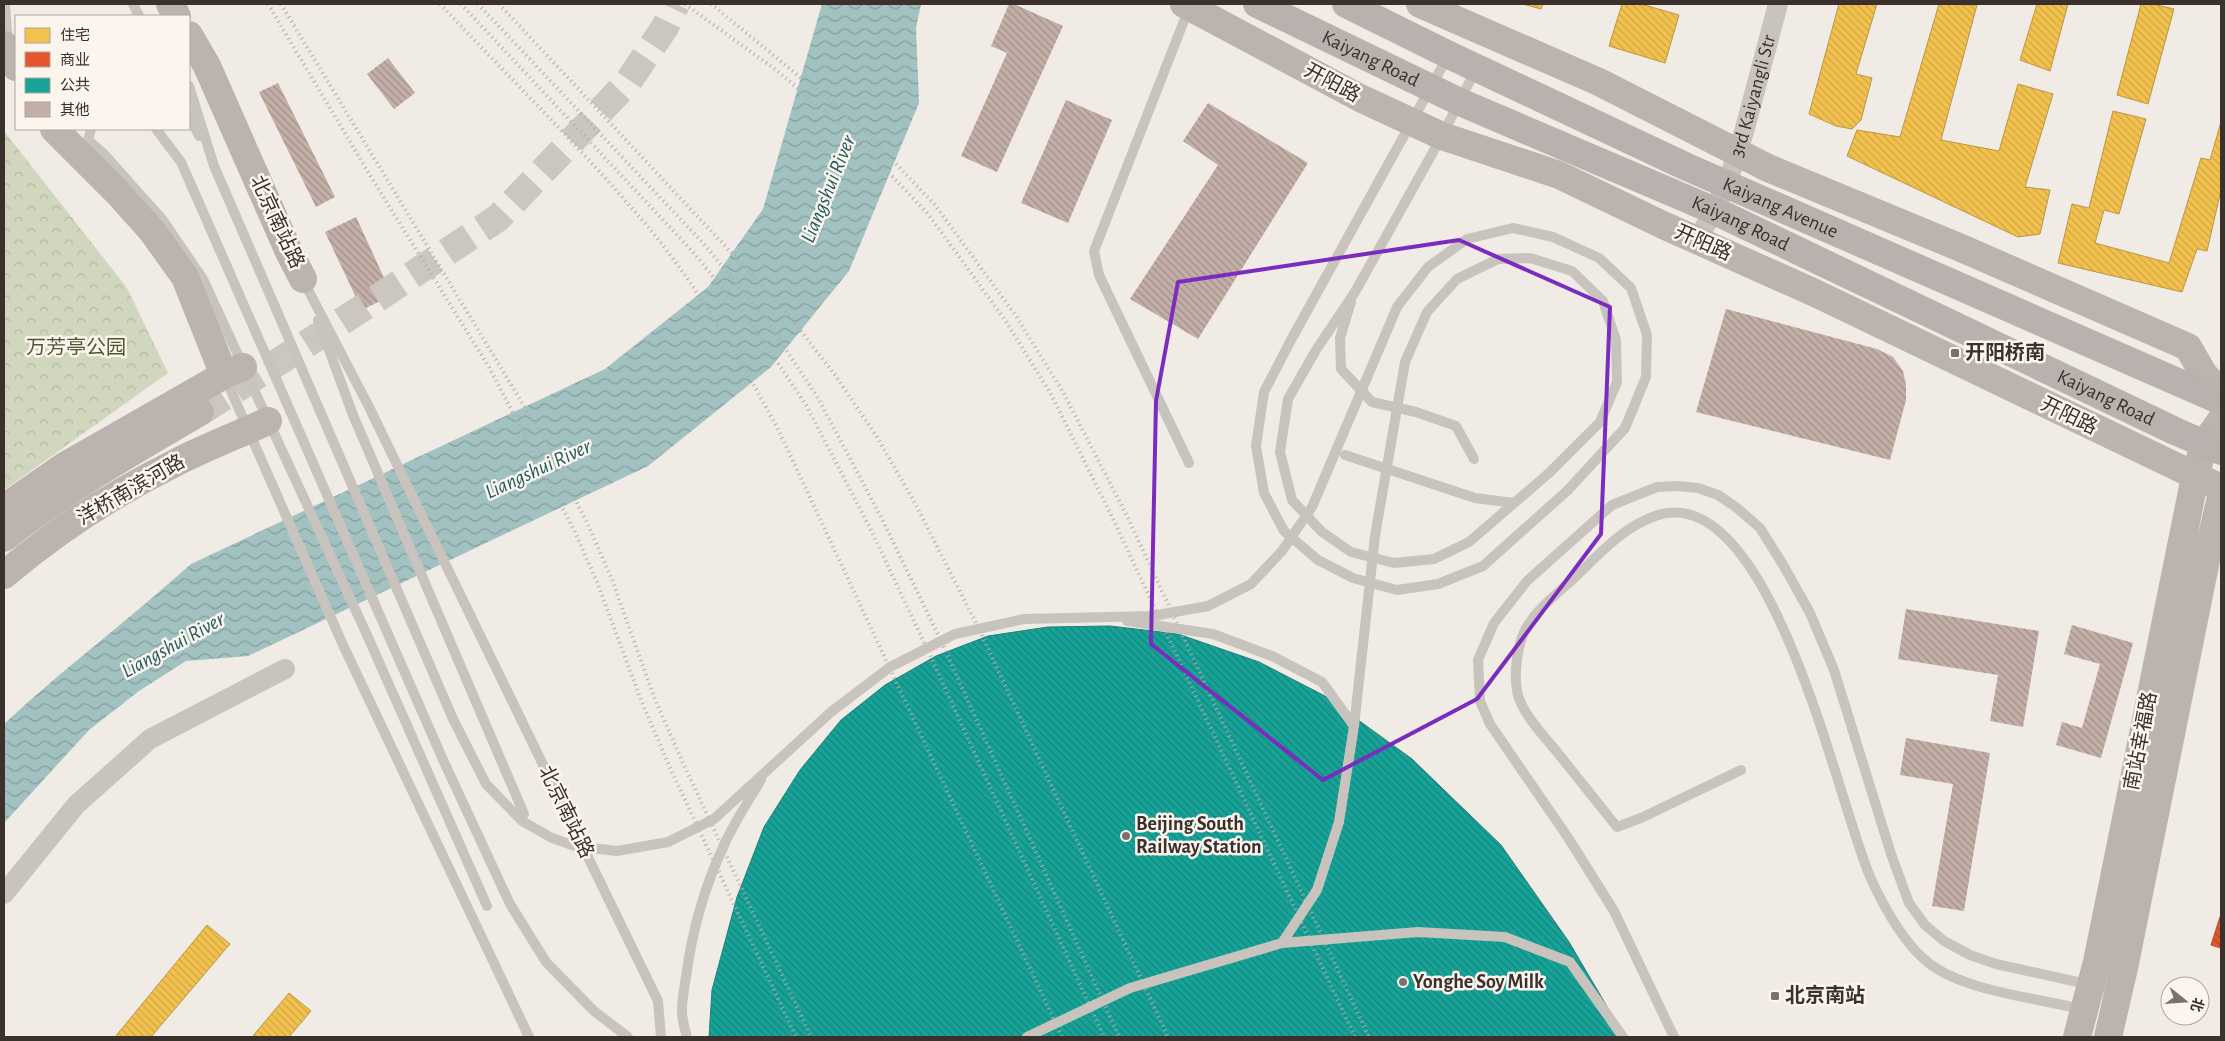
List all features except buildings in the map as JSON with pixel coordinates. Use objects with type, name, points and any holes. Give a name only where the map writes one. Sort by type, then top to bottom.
[{"type":"main road","name":"Kaiyang Road","points":[[1257,4],[1460,102],[1715,212],[2212,447]]},
{"type":"main road","name":"Kaiyang Avenue","points":[[1346,4],[1476,68],[1727,184],[2221,401]]},
{"type":"street","points":[[170,4],[177,15]]},
{"type":"street","points":[[1420,4],[1599,82],[1737,154],[1961,248],[2188,347],[2203,373],[2221,394]]},
{"type":"street","name":"3rd Kaiyangli Str","points":[[1698,240],[1715,212],[1727,184],[1778,4]]},
{"type":"street","name":"开阳路","points":[[1187,5],[1360,98],[1442,136],[1559,175],[1664,226],[1815,293],[2221,488]]},
{"type":"street","name":"北京南站路","points":[[190,38],[207,66],[289,252],[303,279]]},
{"type":"street","points":[[4,508],[64,467],[233,371],[185,277],[152,231],[117,192],[55,130]]},
{"type":"street","name":"洋桥南滨河路","points":[[4,538],[43,507],[66,492],[200,412]]},
{"type":"street","points":[[2212,447],[2221,420]]},
{"type":"street","name":"洋桥南滨河路","points":[[4,575],[74,522],[118,494],[177,462],[258,426]]},
{"type":"street","name":"南站幸福路","points":[[2101,1010],[2195,477],[2212,447]]},
{"type":"street","name":"南站幸福路","points":[[2077,1037],[2101,1010],[2221,498]]},
{"type":"street","points":[[4,894],[76,805],[150,739],[285,669]]},
{"type":"lane","points":[[5,4],[11,56]]},
{"type":"lane","points":[[1187,5],[1094,251],[1100,275],[1189,463]]},
{"type":"lane","points":[[190,117],[214,166],[453,719],[486,784],[522,821],[552,838],[575,846],[617,851],[668,842],[714,819],[831,712],[890,667],[955,634],[1024,619],[1152,616],[1208,606],[1251,584],[1282,551],[1312,507],[1397,307],[1428,267],[1467,239],[1513,228],[1553,236],[1599,258],[1631,288],[1647,335],[1646,377],[1625,428],[1568,490],[1483,566],[1438,584],[1397,590],[1353,578],[1318,560],[1284,531],[1264,493],[1256,446],[1264,392],[1449,55]]},
{"type":"lane","points":[[1282,943],[1318,890],[1339,822],[1354,726],[1376,536],[1405,362],[1427,312],[1457,279],[1498,259],[1530,258],[1572,271],[1603,301],[1616,340],[1617,382],[1600,422],[1549,473],[1469,542],[1434,559],[1394,563],[1350,552],[1322,532],[1292,500],[1280,452],[1288,399],[1316,350],[1355,292],[1442,136],[1476,68]]},
{"type":"lane","points":[[190,89],[214,166]]},
{"type":"lane","points":[[90,130],[88,140],[104,154],[162,220],[203,279],[233,371],[258,426],[282,452],[367,635],[487,906]]},
{"type":"lane","points":[[157,130],[181,162],[444,762],[510,904],[546,962],[594,1011],[628,1037]]},
{"type":"lane","points":[[303,279],[353,415],[524,814]]},
{"type":"lane","name":"北京南站路","points":[[303,279],[369,407],[658,1001],[661,1037]]},
{"type":"lane","points":[[1355,292],[1340,338],[1341,370],[1372,402],[1416,412],[1456,426],[1474,459]]},
{"type":"lane","points":[[233,371],[258,426],[260,461],[343,645],[529,1037]]},
{"type":"lane","points":[[1345,455],[1475,498],[1514,503]]},
{"type":"lane","points":[[1674,1037],[1614,911],[1490,724],[1480,701],[1478,660],[1494,623],[1527,581],[1612,505],[1657,487],[1698,488],[1718,495],[1737,508],[1760,528],[1810,613],[1834,670],[1891,854],[1909,903],[1926,924],[1944,941],[1970,955],[1996,964],[2101,1010]]},
{"type":"lane","points":[[1741,770],[1641,818],[1617,827],[1530,718],[1517,693],[1517,660],[1524,631],[1542,607],[1631,526],[1659,514],[1680,513],[1699,518],[1720,531],[1736,548],[1754,574],[1802,670],[1870,878],[1897,927],[1924,960],[1955,978],[1983,987],[2101,1010]]},
{"type":"lane","points":[[1098,617],[1213,634],[1272,656],[1322,682],[1354,726]]},
{"type":"lane","points":[[687,1037],[681,1017],[689,948],[706,887],[726,841],[766,770]]},
{"type":"lane","points":[[1027,1037],[1130,988],[1282,943],[1418,932],[1506,937],[1570,962],[1623,1037]]},
{"type":"highlighted area","points":[[1459,240],[1610,307],[1601,534],[1477,699],[1323,780],[1151,644],[1156,401],[1178,282]]},
{"type":"green space","name":"万芳亭公园","points":[[4,131],[127,288],[168,373],[4,490]]},
{"type":"water","name":"Liangshui River","points":[[822,4],[921,4],[916,28],[919,103],[849,271],[771,367],[648,466],[248,656],[186,661],[139,691],[89,730],[4,823],[4,724],[191,564],[605,369],[708,287],[763,209]]},
{"type":"tunnel","points":[[200,412],[361,309],[498,218],[628,82],[665,27],[676,4]]},
{"type":"railway","points":[[268,4],[374,182],[489,367],[575,532],[597,582],[641,700],[671,770],[796,1037]]},
{"type":"railway","points":[[281,4],[550,449],[589,527],[611,577],[654,697],[683,763],[811,1037]]},
{"type":"railway","points":[[440,4],[572,142],[649,228],[702,300],[734,351],[778,429],[1062,1037]]},
{"type":"railway","points":[[461,4],[693,252],[753,326],[806,405],[870,528],[929,653],[1104,1037]]},
{"type":"railway","points":[[478,4],[703,243],[765,318],[818,398],[882,519],[942,643],[1119,1037]]},
{"type":"railway","points":[[499,4],[783,308],[835,375],[877,437],[916,505],[978,627],[1168,1037]]},
{"type":"railway","points":[[685,4],[776,70],[855,137],[928,214],[1005,320],[1052,396],[1115,523],[1355,1037]]},
{"type":"railway","points":[[711,4],[861,127],[935,205],[1016,316],[1063,392],[1128,518],[1369,1037]]},
{"type":"place","name":"开阳桥南","points":[[1955,353]]},
{"type":"place","name":"Beijing South Railway Station","points":[[1126,836]]},
{"type":"place","name":"Yonghe Soy Milk","points":[[1403,982]]},
{"type":"place","name":"北京南站","points":[[1775,996]]}]
